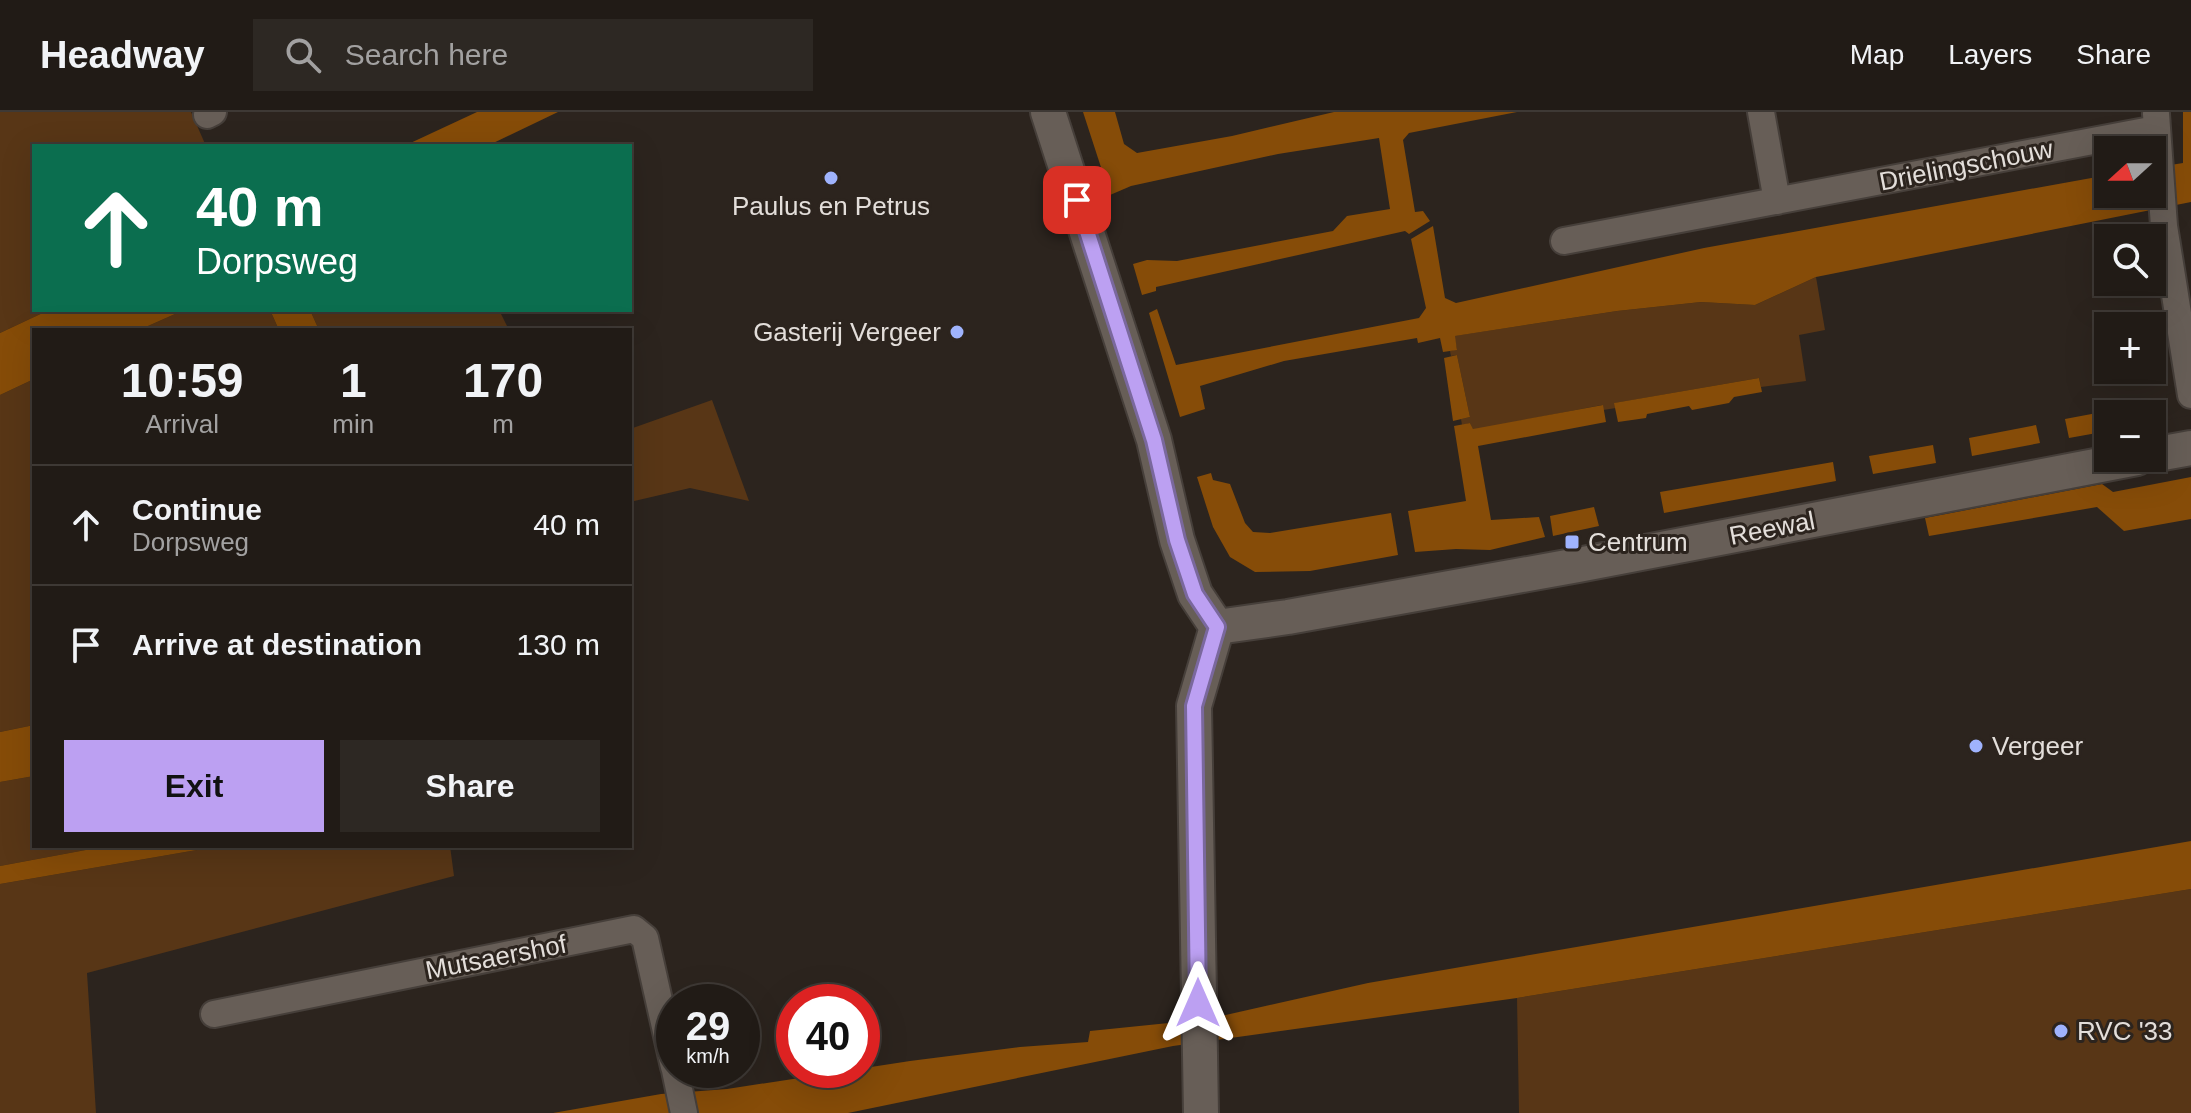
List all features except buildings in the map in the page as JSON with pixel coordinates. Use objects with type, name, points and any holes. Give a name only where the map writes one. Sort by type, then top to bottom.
[{"type":"street","points":[[1048,112],[1154,440],[1177,540],[1195,594],[1217,627],[1194,706],[1201,1113]]},
{"type":"street","points":[[1761,112],[1777,201]]},
{"type":"street","points":[[2156,121],[2164,226],[2189,387]]},
{"type":"street","name":"Drielingschouw","points":[[1564,241],[1777,201],[2156,121]]},
{"type":"street","points":[[2166,452],[2191,448]]},
{"type":"street","name":"Reewal","points":[[1217,627],[1578,565],[2094,466]]},
{"type":"street","name":"Mutsaershof","points":[[214,1014],[634,929],[645,938],[656,986]]},
{"type":"street","name":"Mutsaershof","points":[[679,1088],[684,1113]]},
{"type":"shaded area","points":[[0,112],[191,112],[205,144],[32,144],[32,312],[45,312],[0,333]]},
{"type":"shaded area","points":[[477,112],[558,112],[491,144],[408,144]]},
{"type":"shaded area","points":[[1083,112],[1115,112],[1124,144],[1137,153],[1232,136],[1334,112],[1517,112],[1409,133],[1403,140],[1415,212],[1423,211],[1430,221],[1409,234],[1405,231],[1156,287],[1156,291],[1142,295],[1133,264],[1147,260],[1177,261],[1333,231],[1347,216],[1390,209],[1379,138],[1278,154],[1131,186],[1110,195]]},
{"type":"shaded area","points":[[2183,112],[2191,112],[2191,202],[2166,207],[2166,166],[2183,163]]},
{"type":"shaded area","points":[[2094,178],[2094,208],[2161,208],[1816,277],[1755,305],[1701,302],[1617,311],[1455,336],[1457,350],[1443,352],[1440,338],[1418,343],[1417,338],[1284,361],[1200,386],[1205,409],[1180,417],[1149,313],[1157,309],[1176,365],[1419,318],[1426,308],[1411,239],[1433,226],[1445,298],[1456,303],[1704,248]]},
{"type":"shaded area","points":[[1816,277],[1825,330],[1799,335],[1806,381],[1761,387],[1759,378],[1615,403],[1616,408],[1603,410],[1602,405],[1473,430],[1470,423],[1462,425],[1461,419],[1470,417],[1457,355],[1451,356],[1450,351],[1457,349],[1454,336],[1617,311],[1701,302],[1755,305]]},
{"type":"shaded area","points":[[45,312],[180,312],[144,328],[32,328],[32,380],[0,395],[0,333]]},
{"type":"shaded area","points":[[180,312],[271,312],[278,328],[144,328]]},
{"type":"shaded area","points":[[271,312],[311,312],[318,328],[278,328]]},
{"type":"shaded area","points":[[311,312],[500,312],[508,328],[318,328]]},
{"type":"shaded area","points":[[1457,355],[1470,417],[1453,421],[1444,358]]},
{"type":"shaded area","points":[[1759,378],[1762,392],[1734,397],[1729,403],[1692,410],[1689,406],[1618,422],[1614,403]]},
{"type":"shaded area","points":[[32,380],[32,725],[0,732],[0,395]]},
{"type":"shaded area","points":[[712,400],[749,501],[690,488],[632,502],[632,428]]},
{"type":"shaded area","points":[[1603,405],[1606,422],[1478,446],[1491,520],[1539,517],[1545,537],[1490,550],[1415,552],[1408,511],[1466,501],[1454,426],[1470,423],[1473,429]]},
{"type":"shaded area","points":[[2094,414],[2094,434],[2069,438],[2065,419]]},
{"type":"shaded area","points":[[2036,425],[2040,443],[1972,456],[1969,438]]},
{"type":"shaded area","points":[[1933,445],[1936,463],[1873,474],[1869,456]]},
{"type":"shaded area","points":[[1833,462],[1836,481],[1664,513],[1660,492]]},
{"type":"shaded area","points":[[1211,473],[1213,480],[1230,484],[1245,523],[1253,532],[1270,533],[1391,513],[1398,555],[1310,571],[1255,572],[1230,557],[1213,527],[1197,477]]},
{"type":"shaded area","points":[[2191,477],[2191,519],[2124,531],[2097,507],[1929,536],[1925,518],[2102,484],[2113,492]]},
{"type":"shaded area","points":[[1594,507],[1599,526],[1553,536],[1550,516]]},
{"type":"shaded area","points":[[32,725],[32,776],[0,782],[0,732]]},
{"type":"shaded area","points":[[32,776],[32,848],[96,848],[0,866],[0,782]]},
{"type":"shaded area","points":[[2191,841],[2191,889],[1517,998],[1173,1046],[848,1113],[553,1113],[661,1094],[760,1088],[760,1084],[776,1082],[776,1088],[880,1088],[880,1066],[1020,1047],[1088,1042],[1090,1031],[1208,1019],[1368,983]]},
{"type":"shaded area","points":[[96,848],[208,848],[0,884],[0,866]]},
{"type":"shaded area","points":[[208,848],[450,848],[454,876],[87,973],[96,1113],[0,1113],[0,884]]},
{"type":"shaded area","points":[[2191,889],[2191,1113],[1519,1113],[1517,998]]},
{"type":"pier","points":[[2191,388],[2191,415],[2166,420],[2169,409],[2166,395]]},
{"type":"place","name":"Paulus en Petrus","points":[[831,178]]},
{"type":"place","name":"Gasterij Vergeer","points":[[957,332]]},
{"type":"place","name":"Centrum","points":[[1572,542]]},
{"type":"place","name":"Vergeer","points":[[1976,746]]},
{"type":"place","name":"RVC '33","points":[[2061,1031]]},
{"type":"route","points":[[1077,200],[1154,440],[1177,540],[1195,594],[1217,627],[1194,706],[1198,1003]]}]
